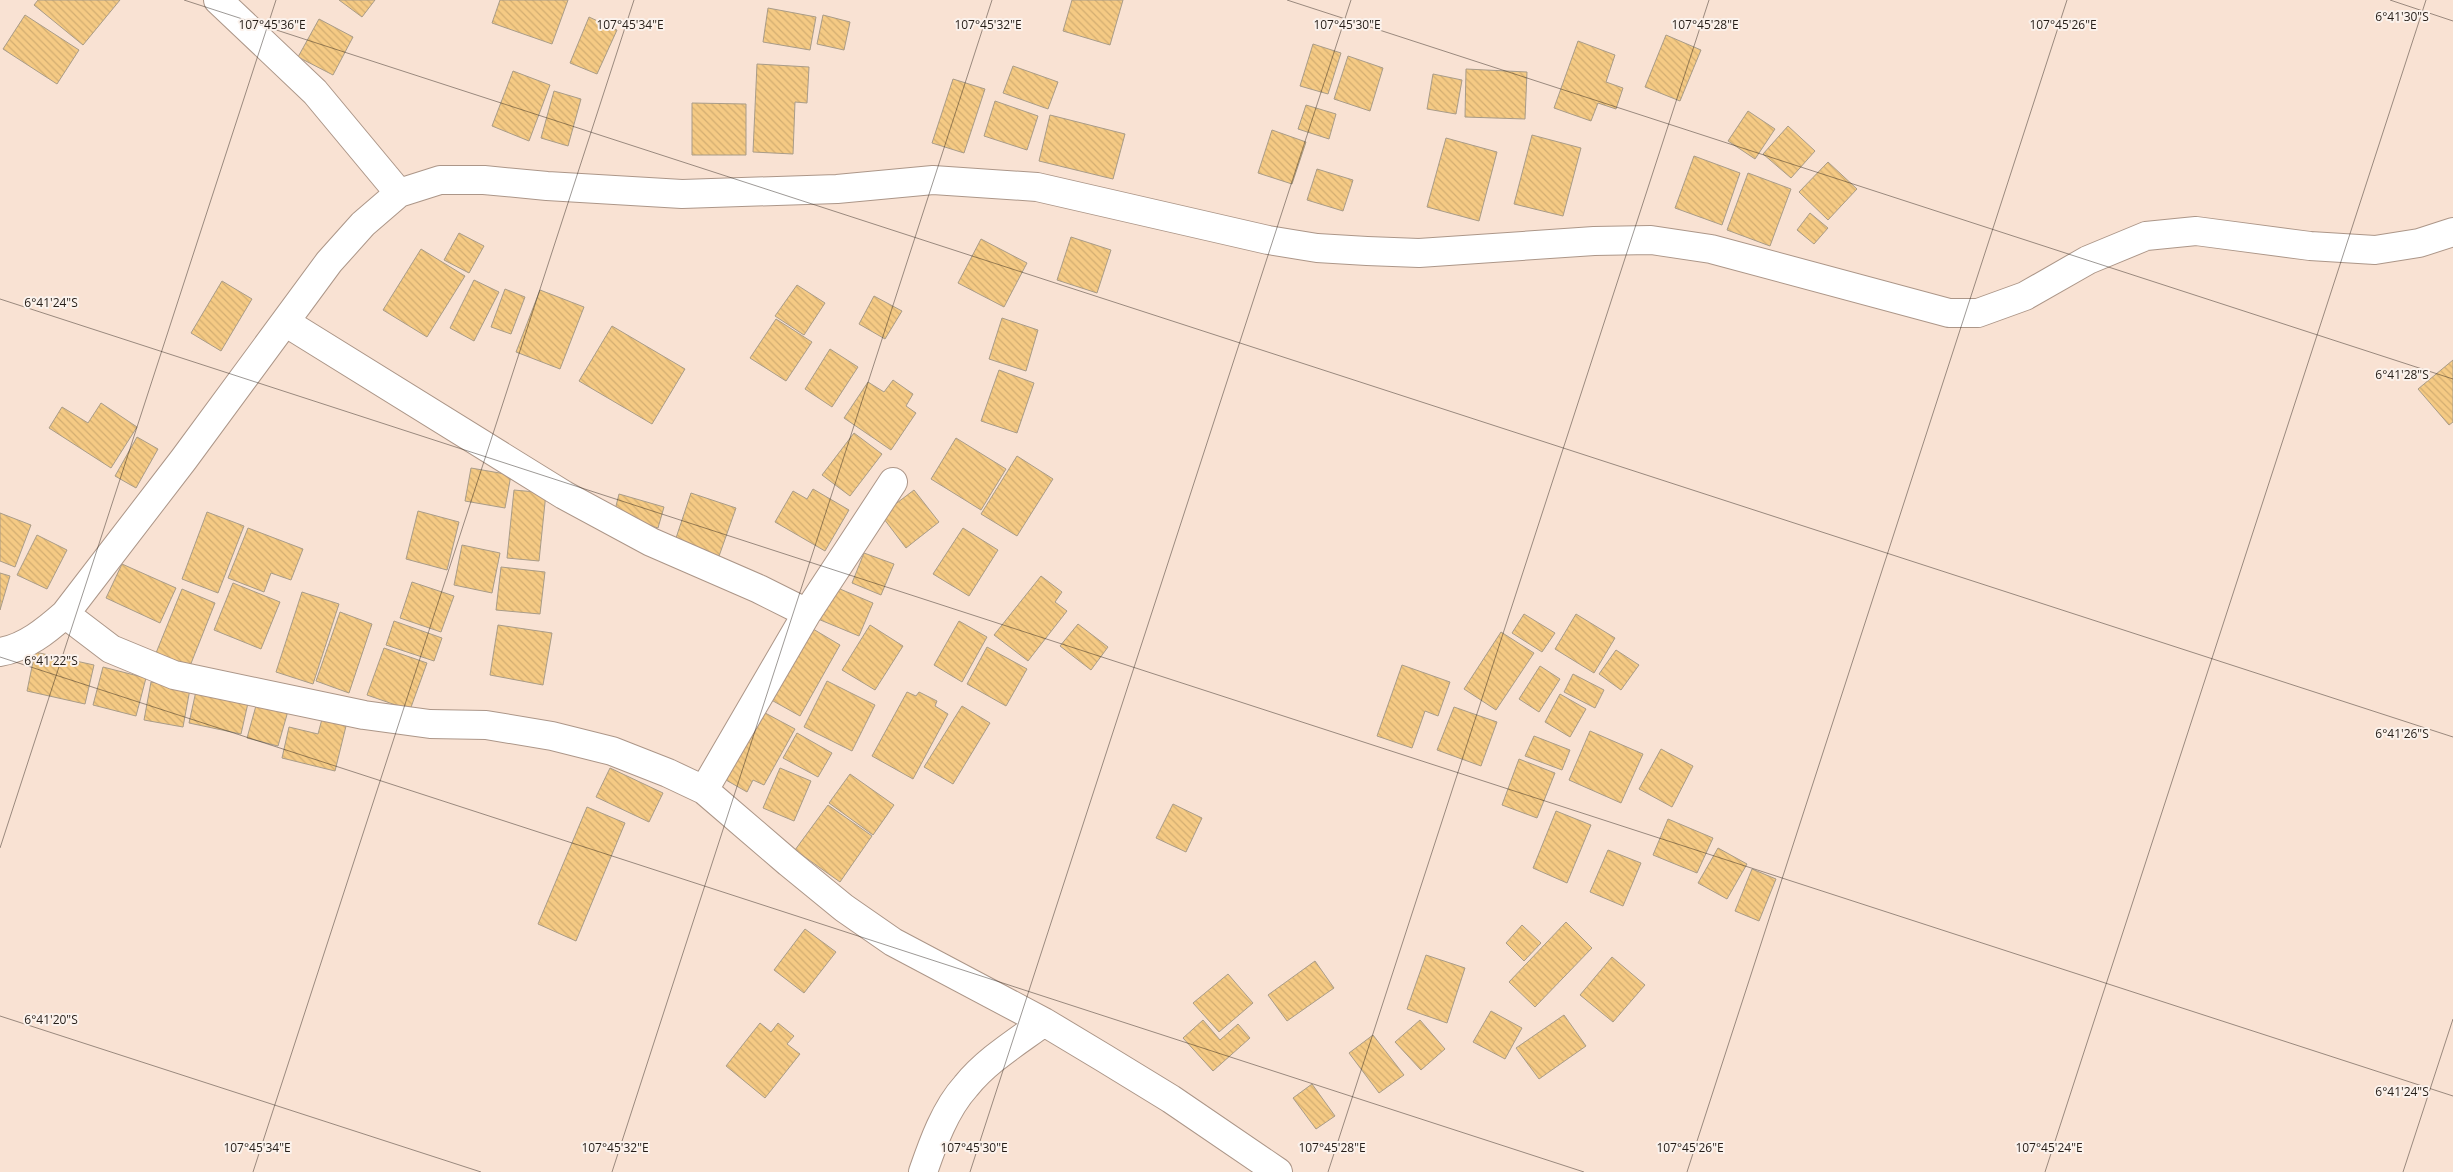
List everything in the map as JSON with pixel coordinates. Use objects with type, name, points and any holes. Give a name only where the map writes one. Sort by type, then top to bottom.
[{"type":"street","points":[[218,0],[315,92],[399,193]]},
{"type":"street","points":[[1,658],[46,630],[65,614],[184,459],[329,262],[363,224],[399,193],[440,180],[484,180],[547,186],[682,194],[837,189],[933,180],[1037,187],[1268,240],[1317,248],[1419,253],[1651,240],[1711,249],[1948,312],[1978,312],[2025,296],[2088,260],[2146,236],[2196,231],[2310,246],[2375,250],[2419,243],[2453,232]]},
{"type":"street","points":[[285,322],[564,495],[651,542],[807,612]]},
{"type":"street","points":[[704,790],[807,612],[893,482]]},
{"type":"street","points":[[65,614],[111,649],[174,675],[364,715],[430,724],[486,725],[552,736],[612,751],[704,790],[788,863],[844,908],[893,942],[1044,1022],[1171,1099],[1278,1172]]},
{"type":"street","points":[[923,1172],[942,1124],[965,1086],[999,1054],[1044,1022]]},
{"type":"building","points":[[38,0],[120,0],[83,45],[34,5]]},
{"type":"building","points":[[339,0],[375,0],[362,17]]},
{"type":"building","points":[[500,0],[568,0],[552,44],[492,23]]},
{"type":"building","points":[[1072,0],[1123,0],[1110,45],[1063,31]]},
{"type":"building","points":[[768,8],[816,17],[810,50],[763,42]]},
{"type":"building","points":[[25,15],[79,50],[57,84],[3,49]]},
{"type":"building","points":[[823,15],[850,22],[844,50],[817,44]]},
{"type":"building","points":[[589,17],[617,30],[597,74],[570,63]]},
{"type":"building","points":[[319,19],[353,37],[333,75],[298,57]]},
{"type":"building","points":[[1666,35],[1701,50],[1680,101],[1645,87]]},
{"type":"building","points":[[1578,41],[1615,55],[1606,82],[1623,88],[1616,109],[1598,103],[1591,121],[1554,108]]},
{"type":"building","points":[[1313,44],[1341,53],[1328,94],[1300,86]]},
{"type":"building","points":[[1348,56],[1383,68],[1370,111],[1334,99]]},
{"type":"building","points":[[757,64],[809,67],[807,103],[795,102],[793,154],[753,152]]},
{"type":"building","points":[[1013,66],[1058,82],[1048,109],[1003,93]]},
{"type":"building","points":[[1466,69],[1527,72],[1525,119],[1465,117]]},
{"type":"building","points":[[513,71],[550,85],[529,141],[492,126]]},
{"type":"building","points":[[1433,74],[1462,80],[1456,114],[1427,109]]},
{"type":"building","points":[[953,79],[985,89],[964,153],[932,143]]},
{"type":"building","points":[[554,91],[581,99],[568,146],[541,138]]},
{"type":"building","points":[[995,101],[1038,116],[1027,150],[984,136]]},
{"type":"building","points":[[692,103],[746,104],[746,155],[692,155]]},
{"type":"building","points":[[1306,105],[1336,114],[1329,139],[1298,129]]},
{"type":"building","points":[[1748,111],[1775,129],[1755,159],[1728,141]]},
{"type":"building","points":[[1050,115],[1125,134],[1113,179],[1039,161]]},
{"type":"building","points":[[1788,126],[1815,151],[1791,178],[1763,154]]},
{"type":"building","points":[[1272,130],[1306,142],[1292,184],[1258,173]]},
{"type":"building","points":[[1532,135],[1581,148],[1563,216],[1514,204]]},
{"type":"building","points":[[1446,138],[1497,152],[1479,221],[1427,207]]},
{"type":"building","points":[[1694,156],[1740,173],[1722,225],[1675,208]]},
{"type":"building","points":[[1828,162],[1857,189],[1828,220],[1799,192]]},
{"type":"building","points":[[1317,169],[1353,180],[1343,211],[1307,200]]},
{"type":"building","points":[[1748,173],[1791,189],[1770,246],[1727,230]]},
{"type":"building","points":[[1810,213],[1828,228],[1814,244],[1797,230]]},
{"type":"building","points":[[459,233],[484,246],[469,273],[444,260]]},
{"type":"building","points":[[1071,237],[1111,250],[1097,293],[1057,280]]},
{"type":"building","points":[[981,239],[1027,263],[1004,307],[958,283]]},
{"type":"building","points":[[421,249],[465,276],[427,337],[383,310]]},
{"type":"building","points":[[474,280],[499,292],[474,341],[450,328]]},
{"type":"building","points":[[222,281],[252,299],[221,351],[191,333]]},
{"type":"building","points":[[797,285],[825,303],[804,335],[775,316]]},
{"type":"building","points":[[505,289],[525,297],[511,334],[491,327]]},
{"type":"building","points":[[540,290],[584,307],[560,369],[516,352]]},
{"type":"building","points":[[874,296],[902,311],[885,339],[859,324]]},
{"type":"building","points":[[1002,318],[1038,330],[1026,371],[989,359]]},
{"type":"building","points":[[776,319],[812,342],[786,381],[750,358]]},
{"type":"building","points":[[612,326],[685,369],[652,424],[579,381]]},
{"type":"building","points":[[830,349],[858,367],[832,407],[805,389]]},
{"type":"building","points":[[2453,360],[2453,422],[2449,425],[2418,389]]},
{"type":"building","points":[[999,370],[1034,383],[1017,433],[981,421]]},
{"type":"building","points":[[893,380],[913,394],[906,406],[916,413],[891,450],[844,418],[868,382],[884,392]]},
{"type":"building","points":[[101,403],[137,427],[111,468],[49,428],[62,407],[88,423]]},
{"type":"building","points":[[854,433],[882,454],[850,496],[822,475]]},
{"type":"building","points":[[137,437],[158,449],[136,488],[115,476]]},
{"type":"building","points":[[956,438],[1006,469],[981,510],[931,479]]},
{"type":"building","points":[[1017,456],[1053,479],[1017,536],[981,514]]},
{"type":"building","points":[[471,468],[511,475],[505,508],[465,501]]},
{"type":"building","points":[[813,489],[849,510],[825,551],[775,522],[793,491],[807,499]]},
{"type":"building","points":[[514,490],[546,493],[539,561],[507,558]]},
{"type":"building","points":[[914,490],[939,522],[906,548],[881,515]]},
{"type":"building","points":[[691,493],[736,508],[718,559],[674,544]]},
{"type":"building","points":[[619,494],[664,507],[658,528],[614,514]]},
{"type":"building","points":[[418,511],[459,522],[447,570],[406,559]]},
{"type":"building","points":[[207,512],[244,526],[218,593],[182,579]]},
{"type":"building","points":[[0,513],[31,525],[15,567],[0,561]]},
{"type":"building","points":[[248,528],[303,549],[291,580],[271,573],[264,592],[228,578]]},
{"type":"building","points":[[963,528],[998,550],[969,596],[933,574]]},
{"type":"building","points":[[37,535],[67,550],[47,589],[17,575]]},
{"type":"building","points":[[462,545],[500,553],[492,593],[454,585]]},
{"type":"building","points":[[864,553],[894,564],[881,595],[852,583]]},
{"type":"building","points":[[122,564],[176,588],[160,623],[106,598]]},
{"type":"building","points":[[501,567],[545,572],[540,614],[496,610]]},
{"type":"building","points":[[0,573],[10,576],[0,610]]},
{"type":"building","points":[[1041,576],[1062,592],[1055,602],[1067,611],[1028,661],[994,635]]},
{"type":"building","points":[[412,582],[454,596],[441,632],[400,618]]},
{"type":"building","points":[[233,583],[280,602],[261,649],[214,630]]},
{"type":"building","points":[[833,586],[873,603],[859,636],[818,619]]},
{"type":"building","points":[[182,589],[215,603],[190,666],[156,653]]},
{"type":"building","points":[[302,592],[339,604],[313,684],[276,672]]},
{"type":"building","points":[[340,612],[372,624],[349,693],[316,681]]},
{"type":"building","points":[[1524,614],[1555,633],[1542,652],[1512,633]]},
{"type":"building","points":[[1576,614],[1615,638],[1594,673],[1555,649]]},
{"type":"building","points":[[394,621],[442,638],[434,661],[386,645]]},
{"type":"building","points":[[959,621],[987,637],[962,682],[934,665]]},
{"type":"building","points":[[1078,624],[1108,647],[1091,670],[1060,646]]},
{"type":"building","points":[[498,625],[552,633],[543,685],[490,675]]},
{"type":"building","points":[[870,625],[903,646],[875,690],[842,670]]},
{"type":"building","points":[[808,626],[840,645],[800,716],[766,697]]},
{"type":"building","points":[[1501,632],[1534,653],[1496,710],[1464,689]]},
{"type":"building","points":[[987,647],[1027,669],[1006,706],[967,684]]},
{"type":"building","points":[[384,648],[427,663],[410,710],[367,695]]},
{"type":"building","points":[[1616,650],[1639,665],[1621,690],[1599,674]]},
{"type":"building","points":[[35,652],[94,665],[85,704],[27,691]]},
{"type":"building","points":[[1402,665],[1450,682],[1438,716],[1425,711],[1412,748],[1377,736]]},
{"type":"building","points":[[1540,666],[1560,679],[1539,712],[1519,699]]},
{"type":"building","points":[[103,667],[146,678],[136,716],[93,705]]},
{"type":"building","points":[[1573,674],[1604,690],[1595,708],[1564,692]]},
{"type":"building","points":[[827,681],[875,705],[852,751],[804,727]]},
{"type":"building","points":[[151,682],[190,689],[183,727],[144,720]]},
{"type":"building","points":[[196,691],[248,703],[241,734],[189,723]]},
{"type":"building","points":[[907,692],[916,696],[919,692],[937,701],[935,706],[948,714],[913,779],[872,756]]},
{"type":"building","points":[[1560,694],[1586,709],[1570,737],[1545,722]]},
{"type":"building","points":[[257,702],[288,711],[278,746],[247,738]]},
{"type":"building","points":[[962,706],[990,723],[953,784],[924,767]]},
{"type":"building","points":[[754,707],[795,729],[764,785],[753,780],[747,792],[726,780]]},
{"type":"building","points":[[1454,707],[1497,722],[1481,766],[1437,750]]},
{"type":"building","points":[[322,719],[346,726],[335,771],[282,758],[289,727],[318,734]]},
{"type":"building","points":[[1590,731],[1643,754],[1621,803],[1569,780]]},
{"type":"building","points":[[797,733],[832,753],[818,777],[783,758]]},
{"type":"building","points":[[1534,736],[1570,750],[1562,770],[1525,756]]},
{"type":"building","points":[[1661,749],[1693,766],[1672,807],[1639,789]]},
{"type":"building","points":[[1519,759],[1555,773],[1537,818],[1502,805]]},
{"type":"building","points":[[610,768],[663,793],[649,822],[596,797]]},
{"type":"building","points":[[780,768],[811,781],[794,821],[763,808]]},
{"type":"building","points":[[850,774],[894,805],[873,835],[829,803]]},
{"type":"building","points":[[1173,804],[1202,818],[1186,852],[1156,838]]},
{"type":"building","points":[[828,805],[872,836],[840,882],[795,850]]},
{"type":"building","points":[[587,807],[625,823],[576,941],[538,924]]},
{"type":"building","points":[[1556,811],[1591,825],[1567,883],[1533,868]]},
{"type":"building","points":[[1668,819],[1713,838],[1697,873],[1653,855]]},
{"type":"building","points":[[1718,848],[1747,864],[1727,899],[1698,883]]},
{"type":"building","points":[[1608,850],[1641,863],[1623,906],[1590,892]]},
{"type":"building","points":[[1752,869],[1776,879],[1759,921],[1735,911]]},
{"type":"building","points":[[1566,922],[1592,948],[1535,1007],[1509,982]]},
{"type":"building","points":[[1522,925],[1541,943],[1524,961],[1506,943]]},
{"type":"building","points":[[805,929],[836,952],[804,993],[774,970]]},
{"type":"building","points":[[1426,955],[1465,968],[1447,1023],[1407,1009]]},
{"type":"building","points":[[1612,957],[1645,985],[1613,1022],[1580,995]]},
{"type":"building","points":[[1315,961],[1334,988],[1287,1021],[1268,995]]},
{"type":"building","points":[[1228,974],[1253,1003],[1219,1032],[1193,1003]]},
{"type":"building","points":[[1491,1011],[1522,1028],[1505,1059],[1473,1042]]},
{"type":"building","points":[[1564,1015],[1586,1046],[1539,1079],[1516,1048]]},
{"type":"building","points":[[1203,1020],[1220,1040],[1238,1024],[1250,1038],[1213,1071],[1183,1038]]},
{"type":"building","points":[[1420,1020],[1445,1049],[1421,1070],[1395,1042]]},
{"type":"building","points":[[760,1023],[771,1032],[778,1023],[794,1036],[787,1044],[800,1054],[765,1098],[726,1066]]},
{"type":"building","points":[[1373,1035],[1404,1075],[1379,1093],[1349,1053]]},
{"type":"building","points":[[1312,1084],[1335,1116],[1316,1129],[1293,1098]]}]
